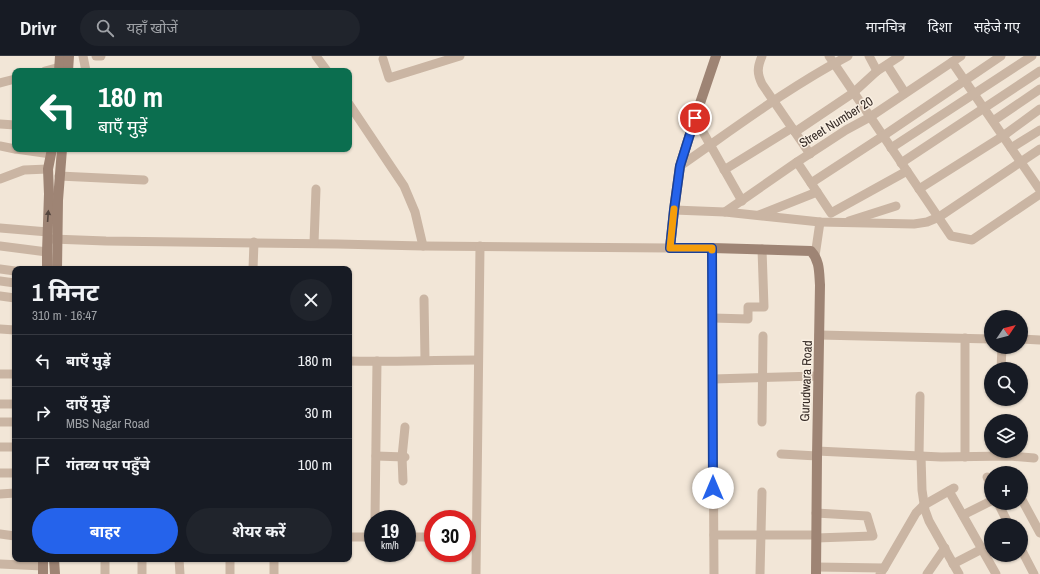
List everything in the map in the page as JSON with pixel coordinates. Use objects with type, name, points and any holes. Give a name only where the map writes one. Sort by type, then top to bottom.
[{"type":"street","points":[[63,68],[70,56]]},
{"type":"street","points":[[83,56],[85,68]]},
{"type":"street","points":[[96,56],[101,56]]},
{"type":"street","points":[[316,56],[325,68]]},
{"type":"street","points":[[383,59],[389,78],[431,60],[460,56]]},
{"type":"street","points":[[670,248],[680,166],[716,56]]},
{"type":"street","points":[[762,56],[758,65],[758,75],[762,84],[810,154]]},
{"type":"street","points":[[680,166],[831,60],[848,56]]},
{"type":"street","points":[[869,56],[877,71]]},
{"type":"street","points":[[724,170],[794,130],[854,93],[877,71],[900,56]]},
{"type":"street","name":"Street Number 20","points":[[725,212],[797,162],[870,117],[961,56]]},
{"type":"street","points":[[811,183],[1001,56]]},
{"type":"street","points":[[891,148],[1031,56],[1040,70],[901,163]]},
{"type":"street","points":[[831,60],[951,236],[972,240],[1040,194]]},
{"type":"street","points":[[952,62],[1040,190]]},
{"type":"street","points":[[887,64],[905,93]]},
{"type":"street","points":[[0,83],[12,80]]},
{"type":"street","points":[[993,121],[1040,89]]},
{"type":"street","points":[[352,108],[404,186],[414,212],[423,246]]},
{"type":"street","points":[[919,189],[1003,136],[1040,109]]},
{"type":"street","points":[[695,118],[709,146],[742,201]]},
{"type":"street","points":[[0,124],[12,125]]},
{"type":"street","points":[[1011,148],[1040,130]]},
{"type":"street","points":[[0,146],[12,148]]},
{"type":"street","points":[[674,210],[725,212],[820,222],[914,224],[927,222],[939,218],[1040,149]]},
{"type":"street","points":[[51,152],[48,169],[51,237],[56,266]]},
{"type":"street","points":[[48,266],[47,252],[58,200],[62,152]]},
{"type":"street","points":[[797,162],[831,213],[907,171]]},
{"type":"street","points":[[0,179],[24,170],[48,169]]},
{"type":"street","points":[[59,176],[144,180]]},
{"type":"street","points":[[314,243],[316,189]]},
{"type":"street","points":[[758,216],[817,192]]},
{"type":"street","points":[[842,223],[896,206]]},
{"type":"street","points":[[815,256],[820,222]]},
{"type":"street","points":[[0,228],[51,237],[423,246],[712,248],[811,251],[818,262],[819,271],[819,335]]},
{"type":"street","points":[[253,266],[254,242]]},
{"type":"street","points":[[0,246],[47,252]]},
{"type":"street","points":[[473,510],[480,246]]},
{"type":"street","points":[[712,248],[714,574]]},
{"type":"street","points":[[712,318],[748,319],[748,307],[764,307],[762,250]]},
{"type":"street","points":[[0,269],[12,270]]},
{"type":"street","points":[[0,281],[12,283]]},
{"type":"street","points":[[0,296],[12,298]]},
{"type":"street","points":[[424,299],[425,360]]},
{"type":"street","points":[[0,329],[12,330]]},
{"type":"street","name":"Gurudwara Road","points":[[816,570],[819,335],[984,339]]},
{"type":"street","points":[[762,422],[763,336]]},
{"type":"street","points":[[965,338],[966,457]]},
{"type":"street","points":[[1028,339],[1040,340]]},
{"type":"street","points":[[352,360],[478,360]]},
{"type":"street","points":[[378,361],[380,486]]},
{"type":"street","points":[[0,374],[12,374]]},
{"type":"street","points":[[713,378],[818,376]]},
{"type":"street","points":[[920,396],[920,456],[925,510],[929,521],[959,574]]},
{"type":"street","points":[[0,404],[12,404]]},
{"type":"street","points":[[0,422],[12,422]]},
{"type":"street","points":[[376,510],[382,424]]},
{"type":"street","points":[[403,481],[405,427]]},
{"type":"street","points":[[0,447],[12,447]]},
{"type":"street","points":[[781,454],[817,453],[941,457],[1009,456],[1034,458]]},
{"type":"street","points":[[379,456],[404,457]]},
{"type":"street","points":[[0,473],[12,473]]},
{"type":"street","points":[[816,570],[882,571],[916,513],[924,505],[951,490],[963,515],[996,574]]},
{"type":"street","points":[[760,574],[762,492]]},
{"type":"street","points":[[0,494],[12,493]]},
{"type":"street","points":[[963,515],[984,504]]},
{"type":"street","points":[[1028,510],[1040,533]]},
{"type":"street","points":[[714,535],[872,536],[867,516],[816,513]]},
{"type":"street","points":[[0,534],[12,536]]},
{"type":"street","points":[[352,537],[364,537]]},
{"type":"street","points":[[927,574],[945,548]]},
{"type":"street","points":[[953,564],[982,549]]},
{"type":"street","points":[[54,562],[55,574]]},
{"type":"street","points":[[105,562],[105,574]]},
{"type":"street","points":[[142,562],[142,574]]},
{"type":"street","points":[[179,562],[180,574]]},
{"type":"street","points":[[230,562],[230,574]]},
{"type":"street","points":[[274,562],[274,574]]},
{"type":"street","points":[[475,562],[476,574]]},
{"type":"street","points":[[1028,562],[1034,574]]},
{"type":"street","points":[[0,564],[43,566]]},
{"type":"slow traffic","points":[[674,209],[670,248],[712,248],[712,250]]},
{"type":"route","points":[[695,118],[680,166],[670,248],[712,248],[713,488]]}]
